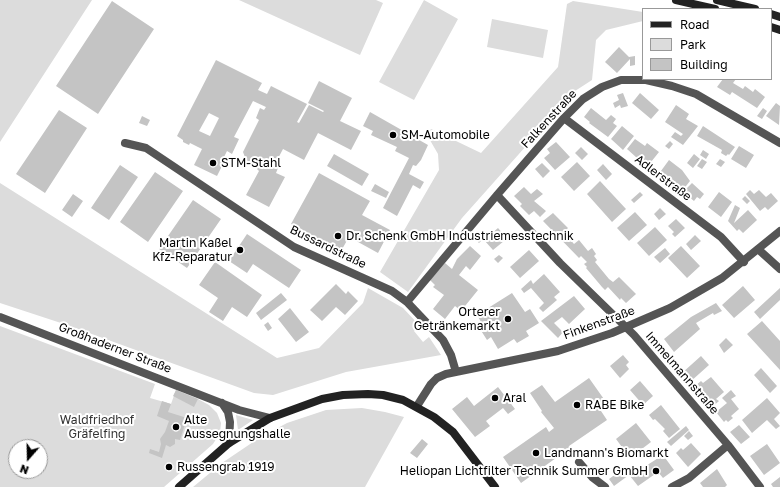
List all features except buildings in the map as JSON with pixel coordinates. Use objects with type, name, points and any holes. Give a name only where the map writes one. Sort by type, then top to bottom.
[{"type":"main road","points":[[676,0],[711,8]]},
{"type":"main road","points":[[717,0],[751,8]]},
{"type":"main road","points":[[178,487],[229,443],[270,418],[302,405],[343,395],[383,395],[417,406],[453,432],[495,487]]},
{"type":"street","name":"Falkenstraße","points":[[407,302],[564,118],[583,99],[602,87],[621,80],[646,80],[672,86],[696,94],[780,142]]},
{"type":"street","name":"Adlerstraße","points":[[564,118],[721,237],[744,262]]},
{"type":"street","name":"Bussardstraße","points":[[125,144],[146,148],[294,247],[339,268],[380,284],[407,302],[443,340],[451,355],[456,372]]},
{"type":"street","name":"Immelmannstraße","points":[[497,195],[560,263],[626,327],[728,445],[760,487]]},
{"type":"street","name":"Finkenstraße","points":[[417,406],[431,384],[437,378],[456,372],[558,351],[626,327],[670,308],[722,278],[759,250],[780,231]]},
{"type":"street","points":[[759,250],[780,269]]},
{"type":"street","name":"Großhaderner Straße","points":[[0,317],[251,414],[270,418]]},
{"type":"street","points":[[222,403],[228,412],[230,422],[229,443]]},
{"type":"street","points":[[672,487],[689,478],[728,445]]},
{"type":"street","points":[[579,462],[592,477],[605,487]]},
{"type":"green space","points":[[0,0],[92,0],[0,142]]},
{"type":"green space","points":[[239,0],[376,0],[383,3],[360,55]]},
{"type":"green space","points":[[424,0],[458,19],[414,100],[379,82]]},
{"type":"green space","points":[[573,1],[642,12],[642,21],[606,30],[596,40],[592,80],[575,91],[462,218],[408,292],[380,272],[439,170],[438,154],[427,135],[431,129],[481,153],[558,67],[567,4]]},
{"type":"green space","points":[[492,19],[548,30],[543,58],[487,47]]},
{"type":"green space","points":[[0,183],[277,358],[319,348],[363,303],[368,288],[403,308],[420,326],[414,331],[423,342],[429,337],[441,355],[346,372],[273,395],[254,393],[67,325],[0,303]]},
{"type":"green space","name":"Waldfriedhof Gräfelfing","points":[[0,326],[155,384],[150,398],[171,404],[176,390],[209,405],[217,413],[221,423],[220,433],[213,444],[164,487],[0,487]]},
{"type":"green space","points":[[362,408],[404,417],[365,487],[193,487],[222,463],[259,438],[287,423],[326,410]]},
{"type":"green space","points":[[236,415],[253,420],[238,430]]},
{"type":"place","name":"SM-Automobile","points":[[393,135]]},
{"type":"place","name":"STM-Stahl","points":[[213,163]]},
{"type":"place","name":"Dr. Schenk GmbH Industriemesstechnik","points":[[338,236]]},
{"type":"place","name":"Martin Kaßel Kfz-Reparatur","points":[[240,250]]},
{"type":"place","name":"Orterer Getränkemarkt","points":[[508,319]]},
{"type":"place","name":"Aral","points":[[495,398]]},
{"type":"place","name":"RABE Bike","points":[[577,405]]},
{"type":"place","name":"Alte Aussegnungshalle","points":[[176,427]]},
{"type":"place","name":"Landmann's Biomarkt","points":[[536,453]]},
{"type":"place","name":"Russengrab 1919","points":[[169,467]]},
{"type":"place","name":"Heliopan Lichtfilter Technik Summer GmbH","points":[[656,471]]}]
